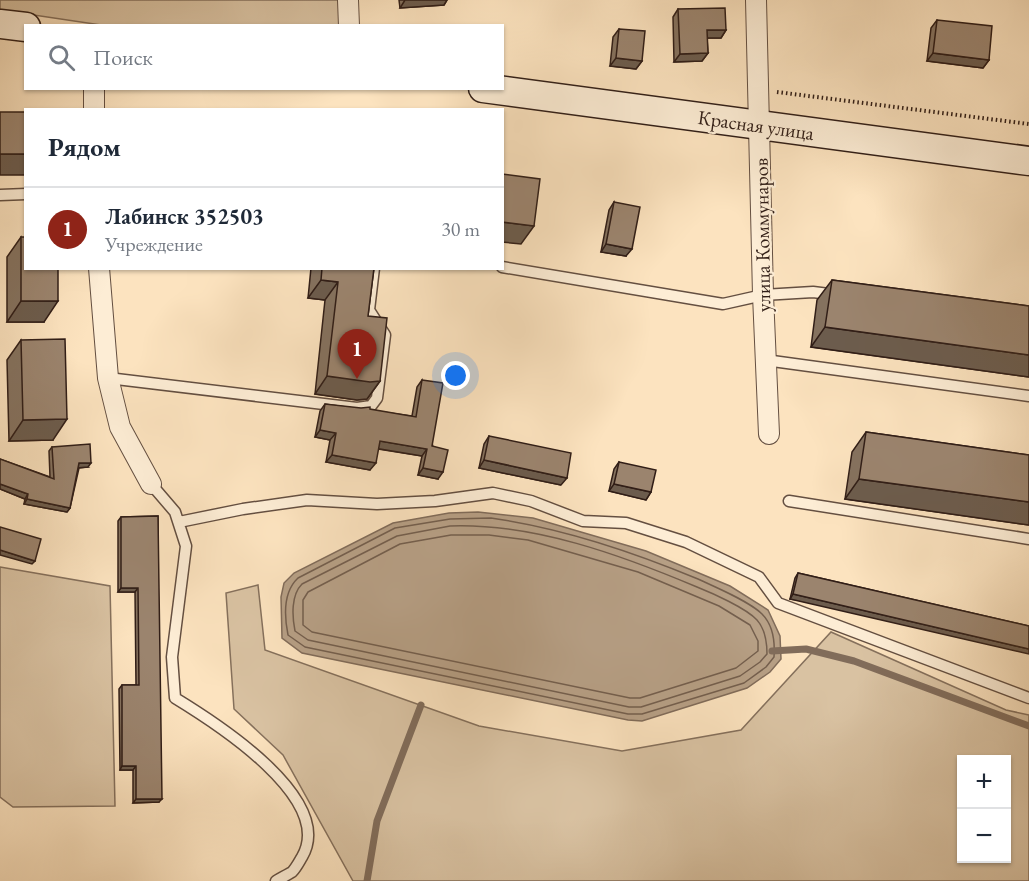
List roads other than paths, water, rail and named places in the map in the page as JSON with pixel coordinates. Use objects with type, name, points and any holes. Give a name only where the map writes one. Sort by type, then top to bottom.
[{"type":"street","points":[[348,0],[349,24]]},
{"type":"street","name":"улица Коммунаров","points":[[756,0],[763,295],[769,434]]},
{"type":"street","points":[[0,24],[24,27]]},
{"type":"street","points":[[94,90],[94,108]]},
{"type":"street","name":"Красная улица","points":[[498,90],[1029,161]]},
{"type":"street","points":[[99,270],[108,378],[120,427],[151,484]]},
{"type":"lane","points":[[0,195],[24,194]]},
{"type":"lane","points":[[504,267],[723,304],[763,295],[813,292],[847,296]]},
{"type":"lane","points":[[108,378],[357,408],[371,406],[377,398],[385,335],[369,310],[374,270]]},
{"type":"lane","points":[[765,360],[1029,396]]},
{"type":"lane","points":[[151,484],[175,512],[186,546],[172,657],[175,698],[256,755],[294,795],[308,826],[308,848],[294,871],[276,881]]},
{"type":"lane","points":[[178,522],[243,509],[307,500],[377,504],[435,501],[493,493],[531,501],[583,521],[626,523],[686,542],[759,576],[778,603],[1029,698]]},
{"type":"lane","points":[[789,501],[1029,539]]},
{"type":"water","points":[[478,512],[533,518],[646,551],[730,586],[768,610],[780,636],[781,659],[770,672],[747,688],[642,721],[302,653],[282,638],[281,597],[284,583],[294,573],[393,523],[449,513]]},
{"type":"waterway","points":[[772,651],[806,649],[854,661],[1029,726]]},
{"type":"waterway","points":[[367,881],[377,821],[421,705]]},
{"type":"place","name":"Лабинск 352503","points":[[357,379]]}]
